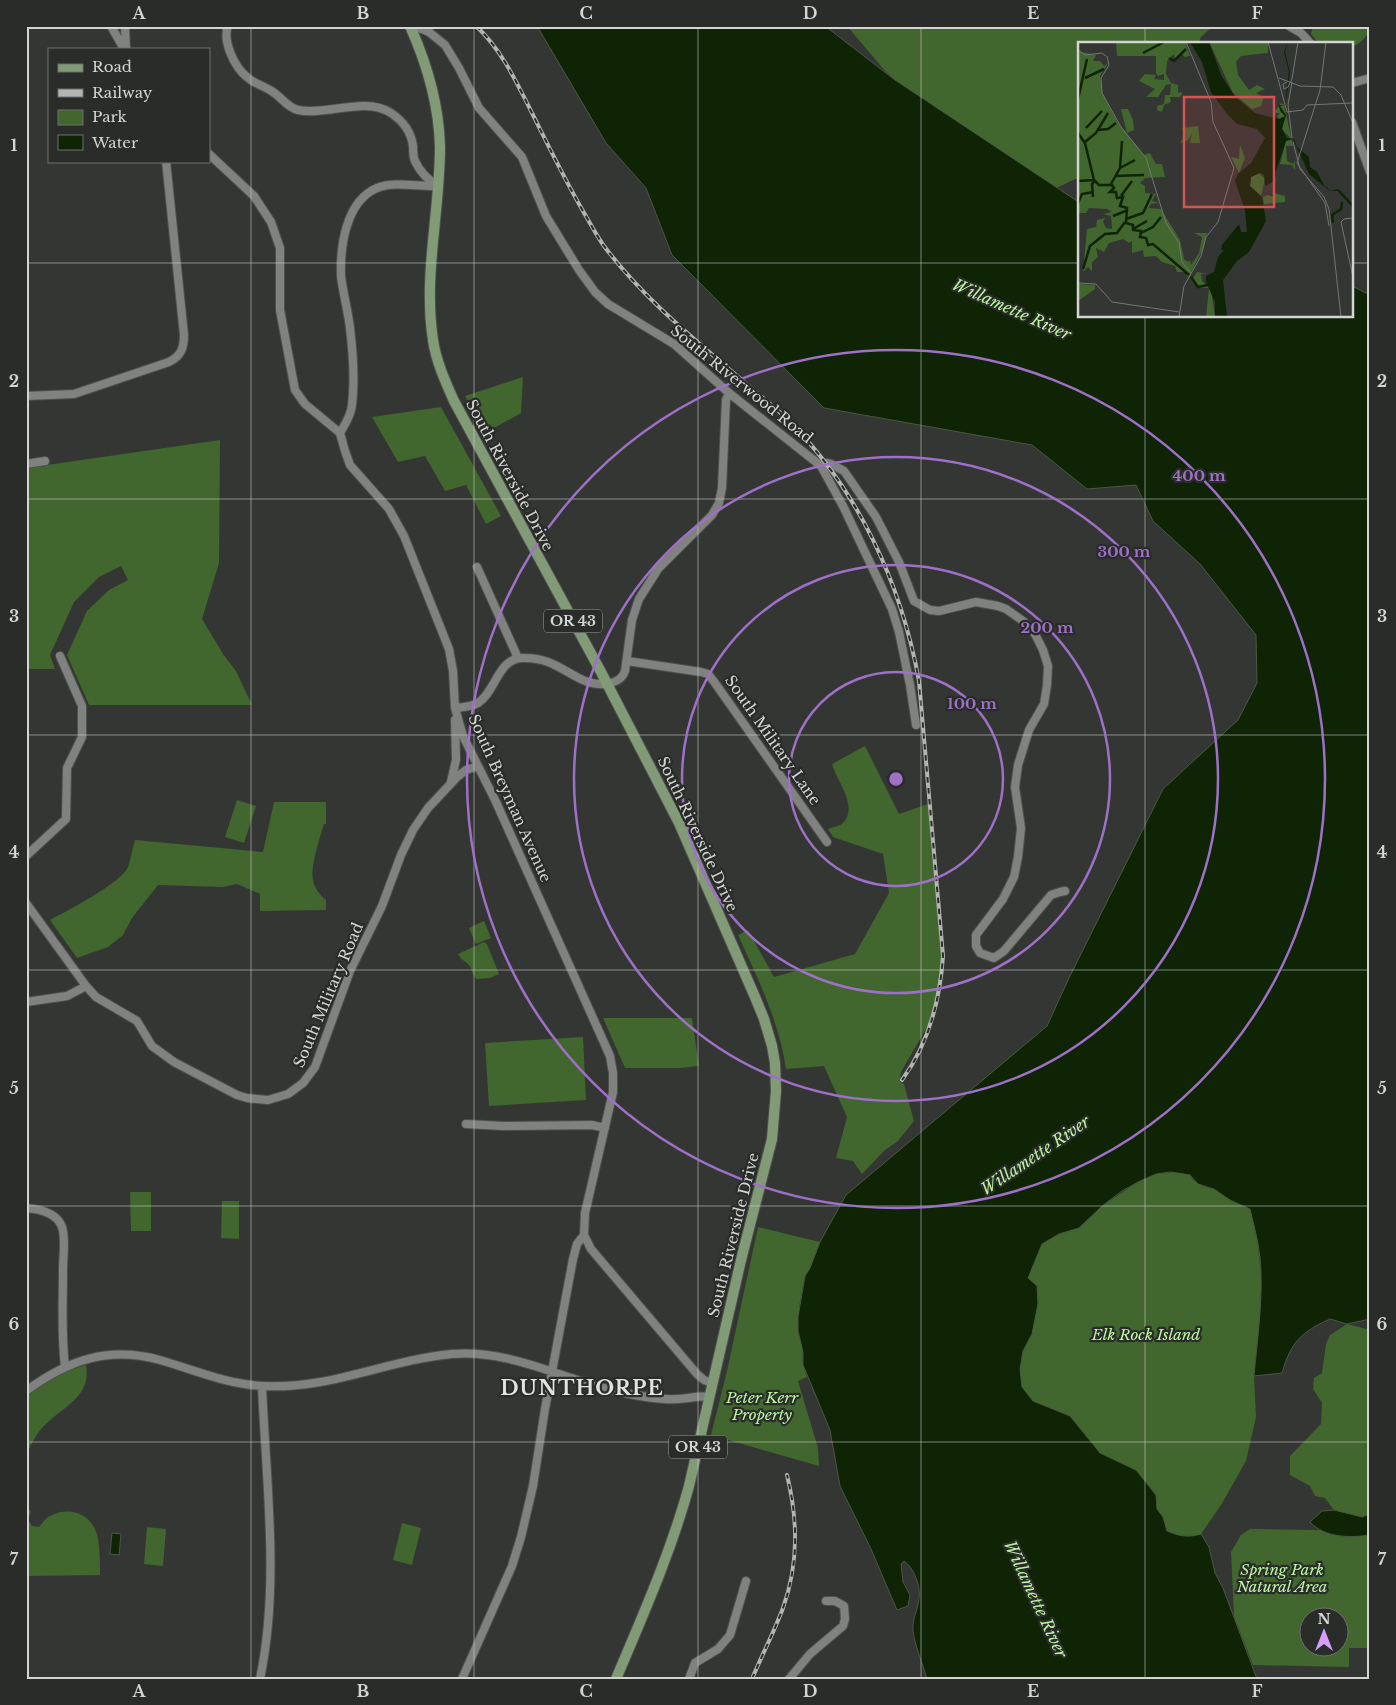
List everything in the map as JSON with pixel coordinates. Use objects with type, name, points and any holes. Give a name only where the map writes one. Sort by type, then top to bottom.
[{"type":"main road","name":"South Riverside Drive","points":[[410,27],[426,67],[436,113],[440,146],[430,301],[433,342],[443,378],[519,524],[607,684],[679,823],[764,1019],[774,1063],[776,1104],[772,1139],[741,1260],[680,1519],[656,1584],[616,1679]]},
{"type":"street","points":[[111,26],[124,48]]},
{"type":"street","points":[[125,26],[125,48]]},
{"type":"street","points":[[228,26],[226,40],[229,49],[246,77],[274,92],[296,110],[335,110],[371,105],[391,113],[406,126],[411,136],[414,160],[427,179],[438,186]]},
{"type":"street","points":[[1289,26],[1309,42]]},
{"type":"street","name":"South Riverwood Road","points":[[410,27],[429,32],[445,45],[479,108],[522,157],[546,216],[579,270],[595,292],[605,302],[620,312],[674,344],[729,393],[821,466],[843,506],[896,619],[910,685],[916,725]]},
{"type":"street","points":[[1354,83],[1370,78]]},
{"type":"street","points":[[1354,128],[1370,172]]},
{"type":"street","points":[[210,155],[254,196],[271,222],[280,248],[280,310],[296,390],[305,404],[340,433],[349,418],[352,401],[351,339],[342,276],[344,241],[350,219],[356,206],[363,198],[379,188],[389,185],[438,186]]},
{"type":"street","points":[[26,396],[62,395],[81,392],[169,362],[181,353],[184,345],[184,335],[166,162]]},
{"type":"street","points":[[455,708],[472,706],[479,703],[487,694],[500,672],[511,661],[518,658],[546,661],[582,681],[607,684],[615,682],[622,677],[625,671],[634,613],[650,581],[668,558],[712,515],[719,503],[722,488],[726,400],[729,393]]},
{"type":"street","name":"South Breyman Avenue","points":[[340,433],[350,465],[389,509],[404,536],[449,649],[453,671],[455,708],[464,736],[496,802],[610,1056],[614,1085],[585,1213],[584,1235]]},
{"type":"street","points":[[26,464],[44,461]]},
{"type":"street","name":"South Riverwood Road","points":[[821,466],[831,464],[844,471],[876,517],[899,562],[914,601],[930,610],[939,611],[976,602],[998,606],[1023,621],[1035,634],[1043,650],[1048,666],[1044,704],[1029,730],[1018,765],[1015,787],[1021,828],[1018,858],[1014,877],[1003,899],[976,935],[976,946],[980,954],[994,958],[1004,951],[1052,895],[1066,891]]},
{"type":"street","points":[[477,567],[518,658]]},
{"type":"street","points":[[26,856],[66,820],[67,768],[82,737],[82,706],[60,656]]},
{"type":"street","name":"South Military Lane","points":[[626,661],[689,669],[708,674],[827,842]]},
{"type":"street","name":"South Military Road","points":[[450,785],[456,760],[455,708]]},
{"type":"street","name":"South Military Road","points":[[26,903],[86,986],[96,997],[137,1022],[152,1046],[174,1062],[242,1097],[263,1100],[276,1098],[288,1094],[303,1083],[315,1066],[350,971],[382,906],[407,842],[418,821],[463,772],[478,766]]},
{"type":"street","points":[[26,1002],[67,996],[86,986]]},
{"type":"street","points":[[466,1124],[503,1126],[592,1125],[605,1128]]},
{"type":"street","points":[[26,1208],[45,1211],[62,1226],[63,1352],[65,1366]]},
{"type":"street","points":[[584,1235],[591,1249],[605,1267],[697,1374],[704,1380],[712,1383]]},
{"type":"street","points":[[462,1679],[512,1566],[522,1538],[575,1250],[584,1235]]},
{"type":"street","points":[[26,1391],[65,1366],[96,1357],[128,1355],[159,1360],[219,1379],[262,1386],[299,1386],[324,1382],[414,1360],[452,1354],[476,1354],[498,1356],[531,1364],[620,1392],[672,1399],[697,1396],[710,1397]]},
{"type":"street","points":[[260,1679],[266,1644],[270,1564],[262,1386]]},
{"type":"street","points":[[689,1679],[695,1663],[718,1649],[730,1636],[746,1581]]},
{"type":"street","points":[[789,1679],[810,1654],[843,1626],[845,1619],[844,1606],[836,1601],[826,1601]]},
{"type":"green space","points":[[847,26],[1213,26],[1201,37],[1199,42],[1078,42],[1078,178],[1056,188],[895,80]]},
{"type":"green space","points":[[1313,26],[1370,26],[1364,39],[1354,46],[1354,42],[1317,42],[1311,34]]},
{"type":"green space","points":[[523,377],[521,413],[485,433],[465,396]]},
{"type":"green space","points":[[441,407],[501,516],[486,524],[466,485],[445,491],[425,456],[398,462],[372,417]]},
{"type":"green space","points":[[220,440],[219,563],[202,619],[223,654],[236,671],[252,705],[89,705],[67,655],[87,611],[109,590],[128,580],[121,566],[99,577],[74,602],[50,655],[55,669],[26,669],[26,468]]},
{"type":"green space","points":[[865,746],[899,814],[928,804],[942,964],[934,1015],[901,1072],[900,1081],[904,1084],[914,1121],[898,1141],[885,1150],[862,1174],[853,1161],[836,1158],[847,1117],[824,1066],[786,1069],[773,1017],[738,935],[748,930],[774,977],[855,954],[889,893],[883,854],[833,837],[828,829],[843,823],[849,809],[845,793],[832,764]]},
{"type":"green space","points":[[237,800],[256,806],[244,843],[225,837]]},
{"type":"green space","points":[[274,802],[326,802],[326,824],[324,824],[318,844],[312,875],[316,889],[326,900],[326,910],[260,911],[260,894],[237,884],[223,887],[158,885],[132,918],[123,935],[108,947],[77,958],[50,920],[93,896],[123,874],[128,867],[135,840],[263,852]]},
{"type":"green space","points":[[484,921],[491,938],[476,944],[469,928]]},
{"type":"green space","points":[[484,942],[487,944],[499,974],[490,978],[477,979],[470,966],[458,954]]},
{"type":"green space","points":[[603,1018],[692,1018],[699,1066],[625,1068]]},
{"type":"green space","points":[[583,1037],[586,1100],[489,1106],[485,1043]]},
{"type":"green space","name":"Elk Rock Island","points":[[1177,1172],[1190,1175],[1193,1180],[1202,1186],[1214,1189],[1230,1200],[1250,1209],[1257,1238],[1261,1273],[1261,1309],[1254,1376],[1256,1417],[1246,1461],[1221,1505],[1201,1534],[1191,1537],[1179,1536],[1167,1531],[1163,1517],[1157,1509],[1156,1495],[1136,1470],[1100,1453],[1070,1416],[1033,1401],[1022,1387],[1020,1369],[1023,1351],[1032,1334],[1028,1278],[1042,1244],[1059,1234],[1079,1228],[1102,1206],[1138,1182],[1156,1174]]},
{"type":"green space","points":[[130,1192],[151,1192],[151,1231],[131,1231]]},
{"type":"green space","points":[[222,1201],[239,1201],[239,1239],[221,1238]]},
{"type":"green space","name":"Peter Kerr Property","points":[[758,1227],[820,1242],[805,1276],[799,1307],[803,1365],[807,1377],[798,1381],[818,1448],[819,1466],[711,1435],[727,1371]]},
{"type":"green space","points":[[1347,1324],[1370,1330],[1370,1514],[1362,1517],[1334,1510],[1325,1498],[1315,1496],[1310,1486],[1290,1475],[1290,1456],[1321,1424],[1322,1403],[1313,1389],[1314,1378],[1322,1373],[1326,1344],[1330,1335]]},
{"type":"green space","points":[[86,1365],[87,1376],[80,1394],[42,1428],[26,1455],[26,1396],[55,1377]]},
{"type":"green space","points":[[26,1503],[31,1512],[28,1519],[32,1526],[39,1527],[45,1519],[58,1513],[73,1512],[87,1518],[96,1531],[98,1539],[100,1575],[26,1576]]},
{"type":"green space","points":[[402,1523],[421,1528],[412,1565],[393,1560]]},
{"type":"green space","points":[[147,1527],[166,1529],[163,1566],[144,1564]]},
{"type":"green space","name":"Spring Park Natural Area","points":[[1250,1529],[1370,1531],[1370,1648],[1349,1648],[1349,1667],[1253,1665],[1234,1616],[1231,1552],[1241,1535]]},
{"type":"water","name":"Willamette River","points":[[537,26],[825,26],[895,80],[1078,202],[1078,318],[1354,318],[1354,287],[1370,295],[1370,1319],[1347,1324],[1330,1319],[1298,1339],[1289,1353],[1282,1373],[1254,1376],[1260,1312],[1261,1266],[1250,1209],[1230,1200],[1214,1189],[1198,1184],[1190,1175],[1171,1172],[1156,1174],[1122,1191],[1102,1206],[1079,1228],[1059,1234],[1042,1244],[1028,1278],[1037,1286],[1038,1304],[1032,1334],[1023,1351],[1020,1369],[1022,1387],[1033,1401],[1070,1416],[1100,1453],[1136,1470],[1156,1495],[1157,1509],[1163,1517],[1167,1531],[1184,1536],[1201,1534],[1209,1547],[1215,1573],[1223,1588],[1257,1679],[927,1679],[913,1630],[919,1594],[916,1578],[911,1568],[904,1561],[901,1564],[903,1582],[910,1595],[908,1606],[897,1610],[871,1549],[840,1486],[830,1430],[803,1365],[803,1352],[798,1331],[798,1317],[805,1276],[820,1242],[846,1195],[1047,1026],[1163,789],[1238,720],[1257,683],[1256,635],[1200,564],[1153,521],[1136,485],[1087,489],[1032,445],[824,408],[672,255],[646,188],[606,143]]},
{"type":"water","points":[[1334,1510],[1362,1517],[1370,1514],[1370,1535],[1338,1536],[1323,1531],[1310,1522],[1322,1511]]},
{"type":"water","points":[[112,1533],[121,1534],[119,1555],[110,1554]]},
{"type":"railway","points":[[476,26],[493,45],[520,88],[569,186],[604,246],[652,300],[688,334],[781,413],[812,446],[835,475],[855,507],[873,539],[888,573],[901,609],[919,681],[943,956],[939,989],[932,1021],[919,1051],[902,1080]]},
{"type":"railway","points":[[752,1679],[783,1608],[792,1575],[795,1525],[787,1475]]},
{"type":"district","name":"DUNTHORPE","points":[[582,1388]]}]
